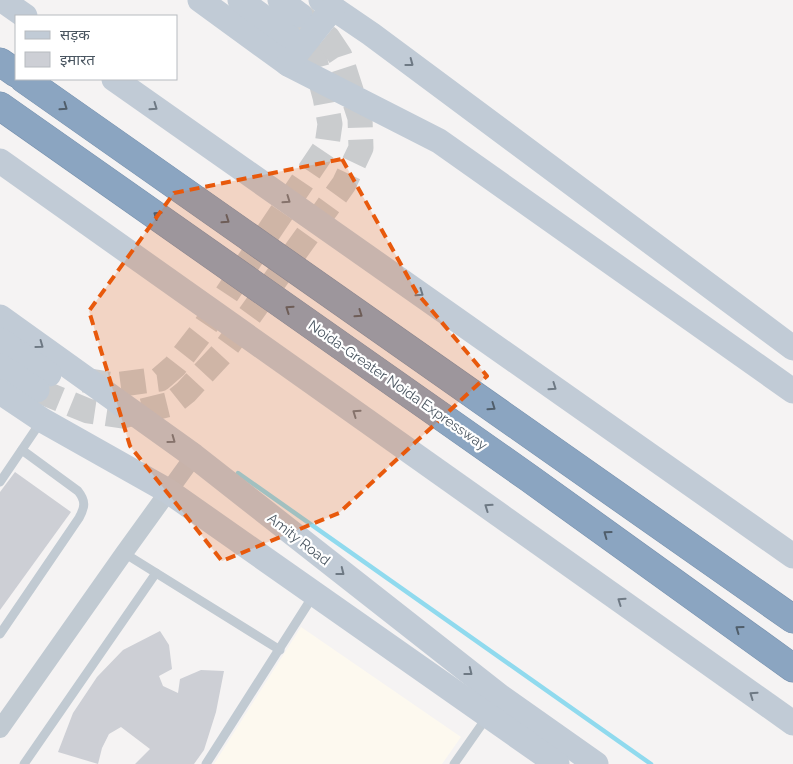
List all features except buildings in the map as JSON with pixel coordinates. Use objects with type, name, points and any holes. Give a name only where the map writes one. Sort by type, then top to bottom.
[{"type":"highway","points":[[0,62],[15,72]]},
{"type":"highway","points":[[25,80],[793,619]]},
{"type":"highway","name":"Noida-Greater Noida Expressway","points":[[0,106],[529,478],[793,668]]},
{"type":"street","points":[[2,0],[24,15]]},
{"type":"street","points":[[200,0],[288,64],[439,141],[793,391]]},
{"type":"street","points":[[240,0],[294,25],[280,0]]},
{"type":"street","points":[[288,64],[327,4],[371,34],[793,348]]},
{"type":"street","points":[[115,80],[793,556]]},
{"type":"street","points":[[0,161],[793,723]]},
{"type":"street","name":"Amity Road","points":[[0,317],[194,456],[501,697],[596,764]]},
{"type":"street","points":[[0,340],[43,382],[0,366]]},
{"type":"street","points":[[0,392],[42,420],[168,491],[557,764]]},
{"type":"street","points":[[1,726],[194,456]]},
{"type":"lane","points":[[0,482],[42,420]]},
{"type":"lane","points":[[0,634],[80,518],[85,504],[83,496],[78,490],[22,450]]},
{"type":"lane","points":[[124,552],[280,650]]},
{"type":"lane","points":[[24,764],[156,573]]},
{"type":"lane","points":[[206,764],[314,594]]},
{"type":"lane","points":[[454,764],[488,716]]},
{"type":"highlighted area","points":[[342,159],[417,293],[487,376],[339,513],[222,561],[130,446],[89,311],[174,193]]},
{"type":"shaded area","points":[[301,627],[461,737],[442,764],[214,764]]},
{"type":"waterway","points":[[238,473],[651,764]]},
{"type":"tunnel","points":[[37,390],[88,411],[122,416],[171,404],[186,392],[224,351],[344,184],[361,148],[360,118],[340,56],[328,38],[300,15]]},
{"type":"tunnel","points":[[84,380],[115,385],[160,379],[175,366],[200,334],[327,145],[330,124],[314,57],[288,35]]}]
